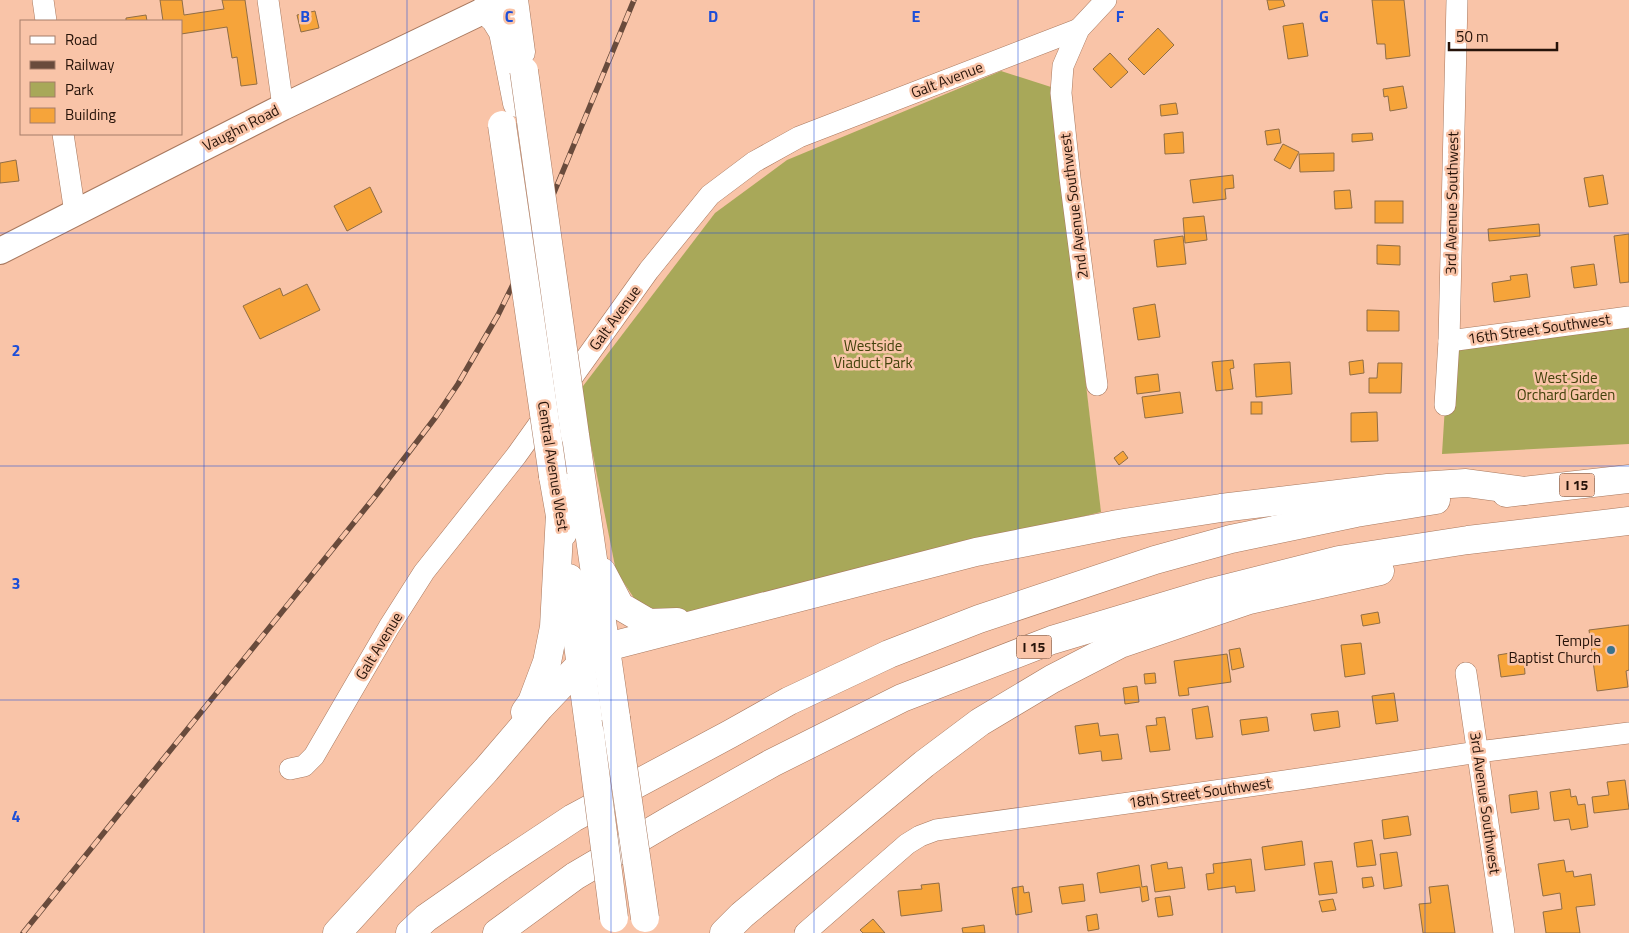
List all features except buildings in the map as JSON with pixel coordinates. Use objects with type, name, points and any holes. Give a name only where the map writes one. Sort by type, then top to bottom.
[{"type":"highway","name":"Central Avenue West","points":[[514,0],[519,76],[542,196],[646,926]]},
{"type":"highway","name":"Central Avenue West","points":[[487,3],[502,125],[553,476],[566,550],[615,926]]},
{"type":"highway","points":[[487,3],[503,32],[519,76]]},
{"type":"highway","name":"I 15","points":[[410,933],[426,918],[573,818],[730,734],[789,700],[888,654],[979,619],[1155,560],[1231,539],[1356,513],[1435,500],[1629,479]]},
{"type":"highway","points":[[337,933],[486,770],[540,707],[580,665],[607,647],[976,552],[1118,524],[1221,508],[1388,488],[1466,483],[1525,491]]},
{"type":"highway","points":[[486,770],[532,702],[547,662],[554,627],[560,514]]},
{"type":"highway","name":"I 15","points":[[497,933],[575,876],[772,763],[902,698],[1052,640],[1212,592],[1339,560],[1424,546],[1629,521]]},
{"type":"highway","points":[[724,933],[742,914],[924,764],[980,722],[1052,679],[1120,644],[1249,600],[1385,570],[1424,546]]},
{"type":"highway","points":[[593,555],[620,606],[649,623],[708,620]]},
{"type":"main road","name":"Vaughn Road","points":[[0,251],[487,3]]},
{"type":"street","points":[[43,0],[46,20]]},
{"type":"street","points":[[268,0],[283,107]]},
{"type":"street","points":[[1078,29],[1106,0]]},
{"type":"street","name":"3rd Avenue Southwest","points":[[1445,405],[1449,341],[1457,0]]},
{"type":"street","name":"2nd Avenue Southwest","points":[[1078,29],[1063,66],[1061,93],[1097,385]]},
{"type":"street","name":"Galt Avenue","points":[[290,769],[304,766],[314,756],[389,626],[424,572],[516,456],[649,270],[710,195],[754,162],[799,138],[1078,29]]},
{"type":"street","points":[[63,135],[75,212]]},
{"type":"street","name":"16th Street Southwest","points":[[1449,341],[1629,317]]},
{"type":"street","name":"3rd Avenue Southwest","points":[[1466,673],[1504,933]]},
{"type":"street","name":"18th Street Southwest","points":[[805,933],[907,844],[920,836],[936,830],[1299,780],[1478,752],[1629,733]]},
{"type":"green space","name":"Westside Viaduct Park","points":[[1001,71],[1051,87],[1101,512],[676,617],[640,607],[616,571],[580,390],[715,213],[787,160]]},
{"type":"green space","name":"West Side Orchard Garden","points":[[1629,317],[1629,444],[1442,454],[1449,341]]},
{"type":"railway","points":[[23,933],[377,494],[435,418],[458,384],[498,315],[531,248],[634,0]]},
{"type":"place","name":"Temple Baptist Church","points":[[1611,650]]}]
